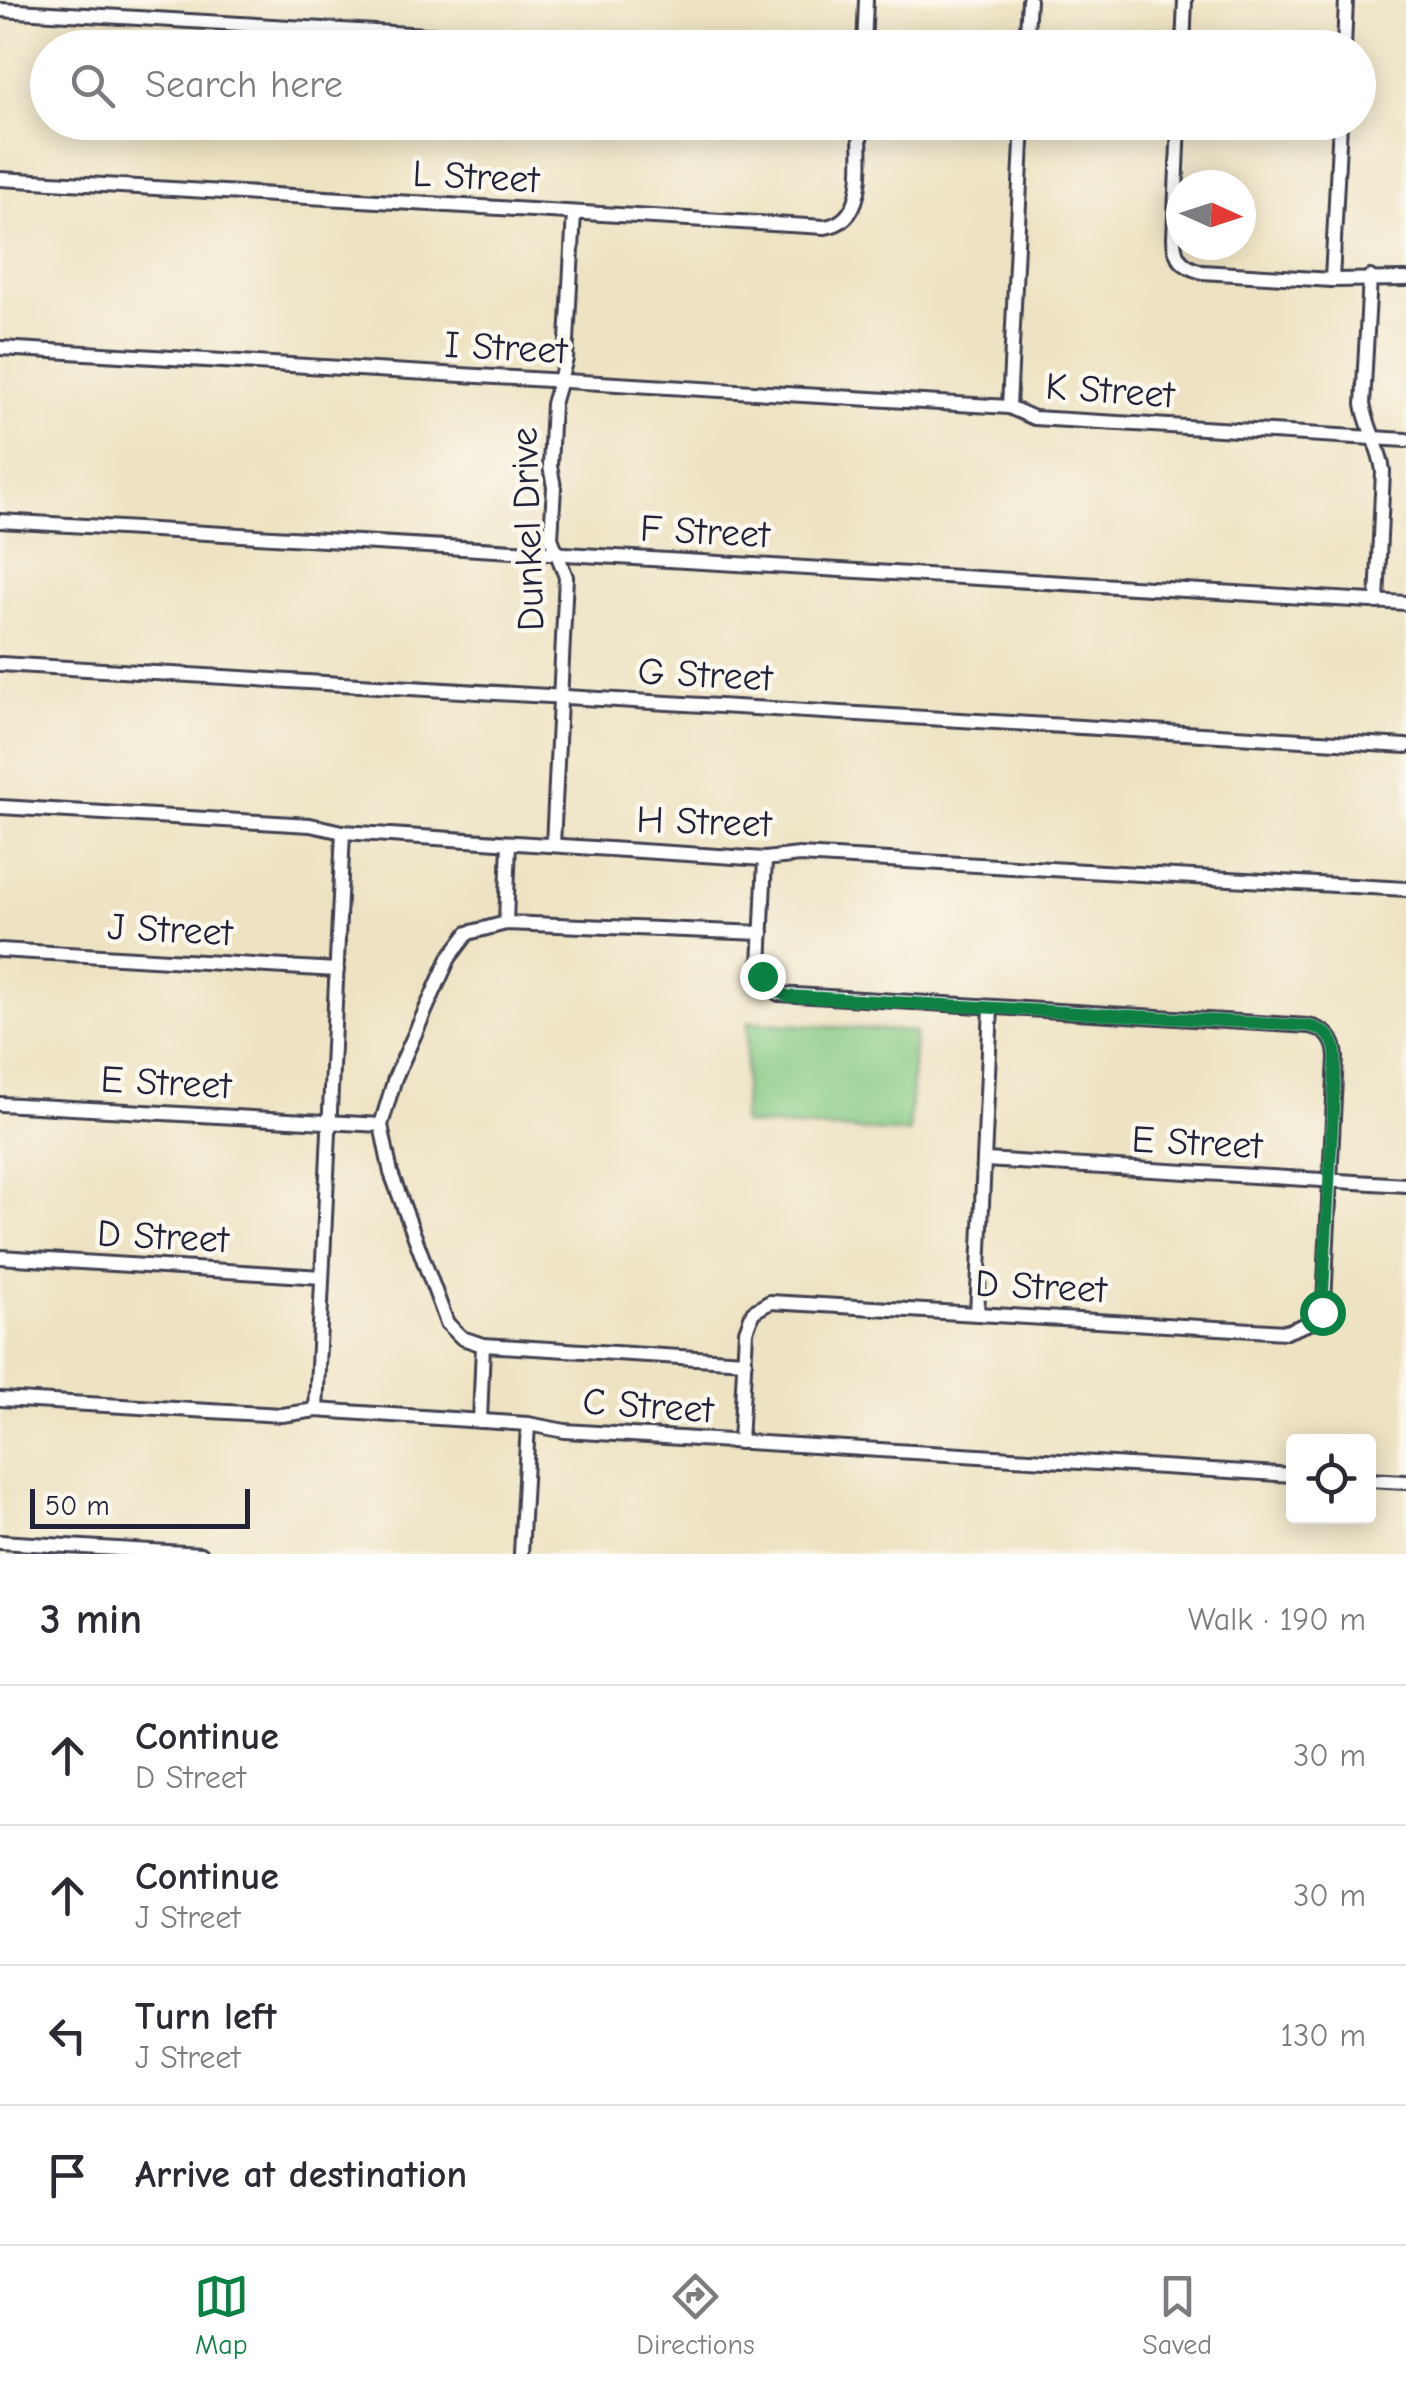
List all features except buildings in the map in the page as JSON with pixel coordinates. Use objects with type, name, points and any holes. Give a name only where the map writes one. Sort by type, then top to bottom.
[{"type":"lane","points":[[865,30],[866,0]]},
{"type":"lane","points":[[1027,30],[1029,0]]},
{"type":"lane","points":[[1184,30],[1185,0]]},
{"type":"lane","points":[[1345,30],[1346,0]]},
{"type":"lane","points":[[0,10],[342,30]]},
{"type":"lane","name":"L Street","points":[[0,179],[834,226],[851,215],[855,207],[859,140]]},
{"type":"lane","name":"K Street","points":[[1022,140],[1009,407],[1034,418],[1406,440]]},
{"type":"lane","points":[[1178,140],[1174,238],[1177,256],[1184,265],[1202,272],[1332,280],[1406,279]]},
{"type":"lane","points":[[1332,280],[1339,140]]},
{"type":"lane","name":"Dunkel Drive","points":[[553,846],[566,577],[551,538],[554,486],[550,466],[554,404],[566,359],[574,212]]},
{"type":"lane","points":[[1370,277],[1363,404],[1384,471],[1376,602]]},
{"type":"lane","name":"I Street","points":[[0,348],[1009,407]]},
{"type":"lane","name":"F Street","points":[[0,521],[1406,603]]},
{"type":"lane","name":"G Street","points":[[0,664],[1406,746]]},
{"type":"lane","name":"H Street","points":[[0,806],[310,825],[343,832],[553,846],[765,858],[799,854],[1406,889]]},
{"type":"lane","points":[[316,1410],[343,832]]},
{"type":"lane","points":[[506,923],[509,843]]},
{"type":"lane","points":[[765,858],[762,976],[780,994],[1309,1026],[1326,1032],[1336,1057],[1330,1181]]},
{"type":"lane","points":[[744,1361],[482,1344],[462,1338],[447,1323],[390,1173],[381,1126],[395,1078],[449,958],[468,933],[506,923],[762,933]]},
{"type":"lane","name":"J Street","points":[[0,950],[336,970]]},
{"type":"lane","points":[[978,1314],[992,1007]]},
{"type":"lane","name":"E Street","points":[[0,1104],[381,1126]]},
{"type":"lane","name":"E Street","points":[[986,1160],[1406,1185]]},
{"type":"lane","name":"D Street","points":[[740,1442],[748,1321],[770,1302],[1286,1332],[1306,1327],[1322,1312],[1324,1303],[1330,1181]]},
{"type":"lane","name":"D Street","points":[[0,1258],[322,1277]]},
{"type":"lane","points":[[480,1421],[482,1344]]},
{"type":"lane","name":"C Street","points":[[0,1399],[282,1416],[316,1410],[528,1424],[565,1431],[1286,1475]]},
{"type":"lane","points":[[521,1554],[528,1424]]},
{"type":"lane","points":[[1376,1480],[1406,1482]]},
{"type":"lane","points":[[0,1542],[201,1554]]},
{"type":"green space","points":[[748,1022],[915,1032],[909,1133],[742,1124]]},
{"type":"route","points":[[762,976],[772,990],[788,996],[1309,1026],[1326,1032],[1336,1048],[1336,1057],[1322,1312]]}]
